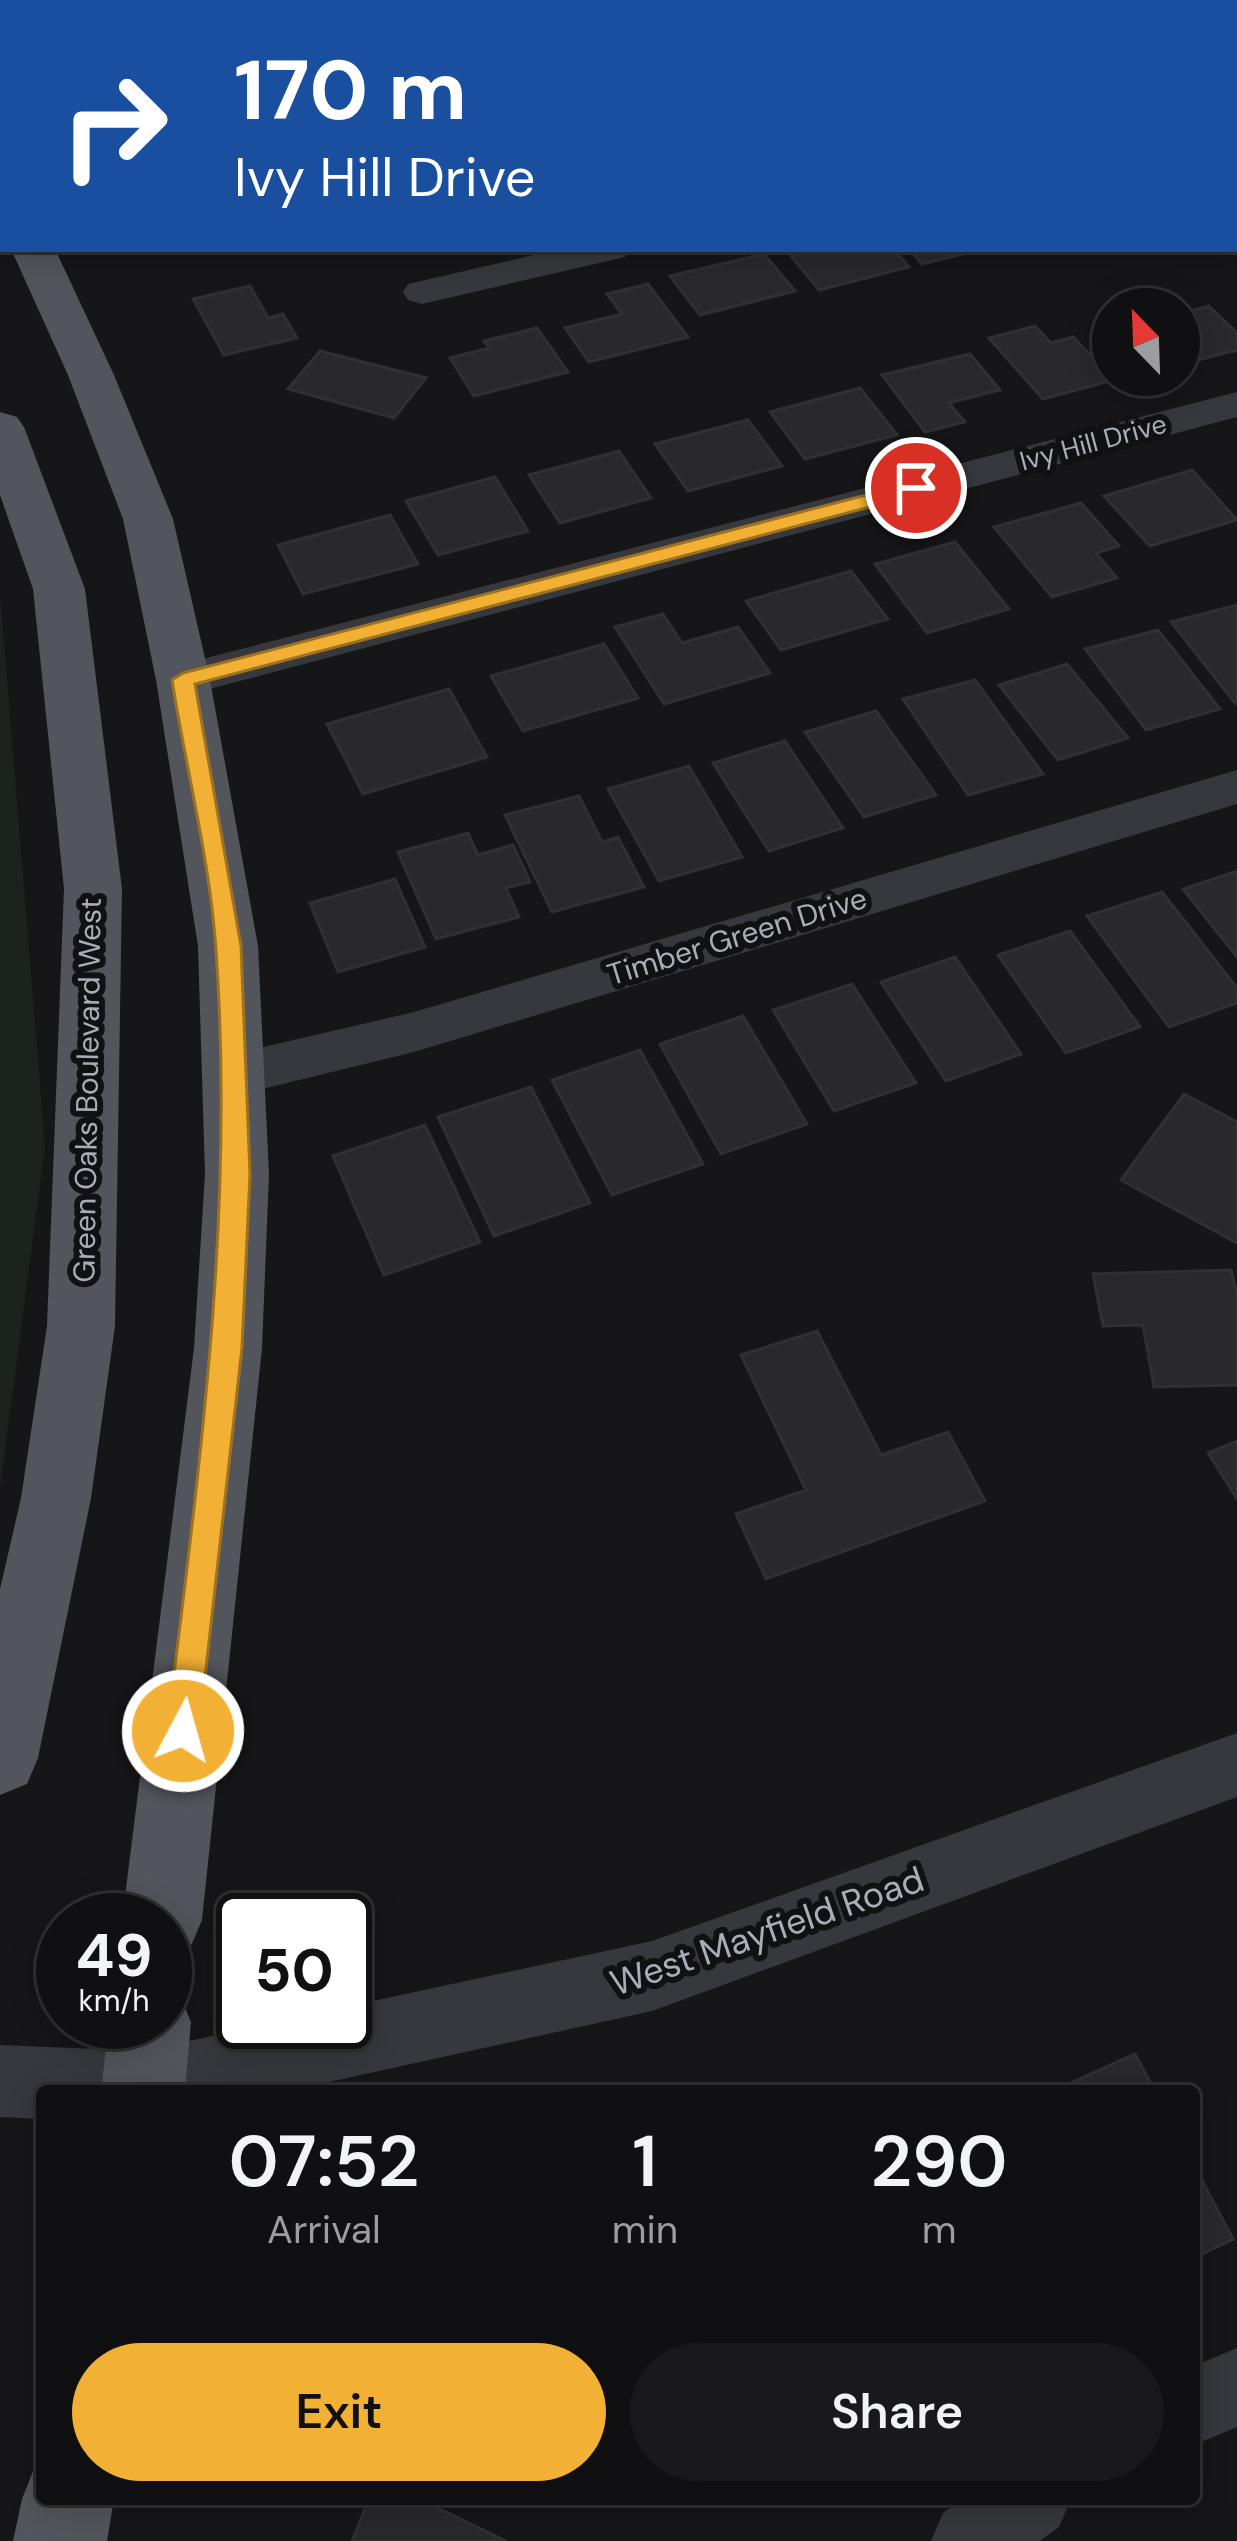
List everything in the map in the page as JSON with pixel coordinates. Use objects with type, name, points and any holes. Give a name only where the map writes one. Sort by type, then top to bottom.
[{"type":"main road","points":[[34,252],[106,410],[148,519],[183,680],[228,946],[237,1174],[228,1348],[165,1893]]},
{"type":"main road","name":"Green Oaks Boulevard West","points":[[0,427],[58,589],[93,889],[81,1326],[56,1498],[0,1758]]},
{"type":"main road","points":[[60,2541],[67,2505]]},
{"type":"street","points":[[422,292],[598,252]]},
{"type":"street","name":"Ivy Hill Drive","points":[[183,680],[1237,404]]},
{"type":"street","name":"Timber Green Drive","points":[[234,1075],[413,1032],[1237,787]]},
{"type":"street","name":"West Mayfield Road","points":[[0,2081],[146,2066],[652,1976],[1237,1765]]},
{"type":"street","points":[[1200,2403],[1237,2386]]},
{"type":"street","points":[[971,2541],[1022,2505]]},
{"type":"shaded area","points":[[0,594],[45,1146],[0,1488]]},
{"type":"building","points":[[788,252],[896,252],[909,267],[819,290]]},
{"type":"building","points":[[912,252],[970,252],[922,264]]},
{"type":"building","points":[[764,254],[795,291],[700,315],[670,276]]},
{"type":"building","points":[[648,284],[688,337],[589,362],[565,328],[622,314],[607,294]]},
{"type":"building","points":[[250,286],[268,318],[283,314],[297,338],[224,355],[193,299]]},
{"type":"building","points":[[1209,306],[1237,333],[1237,350],[1200,360],[1200,308]]},
{"type":"building","points":[[1035,326],[1051,343],[1073,337],[1092,357],[1092,386],[1043,399],[989,338]]},
{"type":"building","points":[[537,328],[568,372],[474,396],[450,358],[489,348],[484,341]]},
{"type":"building","points":[[320,351],[426,378],[394,418],[288,389]]},
{"type":"building","points":[[970,354],[1000,390],[949,403],[965,422],[925,432],[882,375]]},
{"type":"building","points":[[860,388],[897,435],[805,459],[770,412]]},
{"type":"building","points":[[748,420],[782,466],[688,491],[655,444]]},
{"type":"building","points":[[619,451],[651,498],[560,523],[529,475]]},
{"type":"building","points":[[1192,470],[1237,520],[1150,546],[1104,496]]},
{"type":"building","points":[[495,477],[528,531],[438,555],[406,501]]},
{"type":"building","points":[[1081,503],[1119,546],[1096,553],[1117,578],[1052,597],[994,527]]},
{"type":"building","points":[[390,515],[418,564],[303,594],[278,545]]},
{"type":"building","points":[[955,542],[1009,609],[927,633],[875,564]]},
{"type":"building","points":[[851,571],[888,619],[781,650],[746,601]]},
{"type":"building","points":[[1237,605],[1237,702],[1235,703],[1171,622]]},
{"type":"building","points":[[663,614],[682,643],[738,627],[770,673],[664,704],[615,627]]},
{"type":"building","points":[[1158,630],[1220,709],[1146,730],[1085,649]]},
{"type":"building","points":[[604,644],[638,698],[523,731],[491,676]]},
{"type":"building","points":[[1067,664],[1128,738],[1058,760],[999,685]]},
{"type":"building","points":[[975,680],[1043,774],[968,795],[903,699]]},
{"type":"building","points":[[449,689],[487,757],[363,794],[327,724]]},
{"type":"building","points":[[876,711],[936,795],[864,817],[805,732]]},
{"type":"building","points":[[785,741],[843,828],[769,851],[713,763]]},
{"type":"building","points":[[689,766],[742,857],[659,881],[608,789]]},
{"type":"building","points":[[579,796],[602,842],[618,837],[644,887],[552,912],[505,815]]},
{"type":"building","points":[[468,833],[478,855],[513,845],[530,882],[506,888],[519,917],[436,939],[398,852]]},
{"type":"building","points":[[1237,871],[1237,957],[1183,889]]},
{"type":"building","points":[[395,879],[425,947],[338,972],[310,903]]},
{"type":"building","points":[[1162,892],[1237,988],[1237,1003],[1169,1027],[1087,916]]},
{"type":"building","points":[[1070,931],[1140,1027],[1066,1053],[998,955]]},
{"type":"building","points":[[955,957],[1021,1054],[946,1081],[881,982]]},
{"type":"building","points":[[852,984],[916,1083],[834,1111],[773,1010]]},
{"type":"building","points":[[743,1016],[807,1124],[721,1154],[660,1044]]},
{"type":"building","points":[[640,1050],[703,1164],[612,1195],[552,1080]]},
{"type":"building","points":[[531,1087],[590,1203],[494,1236],[438,1117]]},
{"type":"building","points":[[1184,1094],[1237,1122],[1237,1243],[1121,1180]]},
{"type":"building","points":[[425,1125],[480,1242],[384,1275],[333,1156]]},
{"type":"building","points":[[1231,1270],[1237,1295],[1237,1385],[1154,1387],[1143,1325],[1103,1326],[1093,1274]]},
{"type":"building","points":[[817,1331],[881,1455],[948,1432],[985,1501],[766,1579],[736,1514],[806,1490],[741,1355]]},
{"type":"building","points":[[1237,1441],[1237,1499],[1208,1453]]},
{"type":"building","points":[[1135,2054],[1152,2085],[1066,2085]]},
{"type":"building","points":[[1200,2176],[1233,2239],[1200,2255]]},
{"type":"building","points":[[367,2505],[431,2505],[506,2541],[352,2541]]},
{"type":"route","points":[[183,1731],[228,1348],[237,1174],[228,946],[183,680],[916,488]]}]
